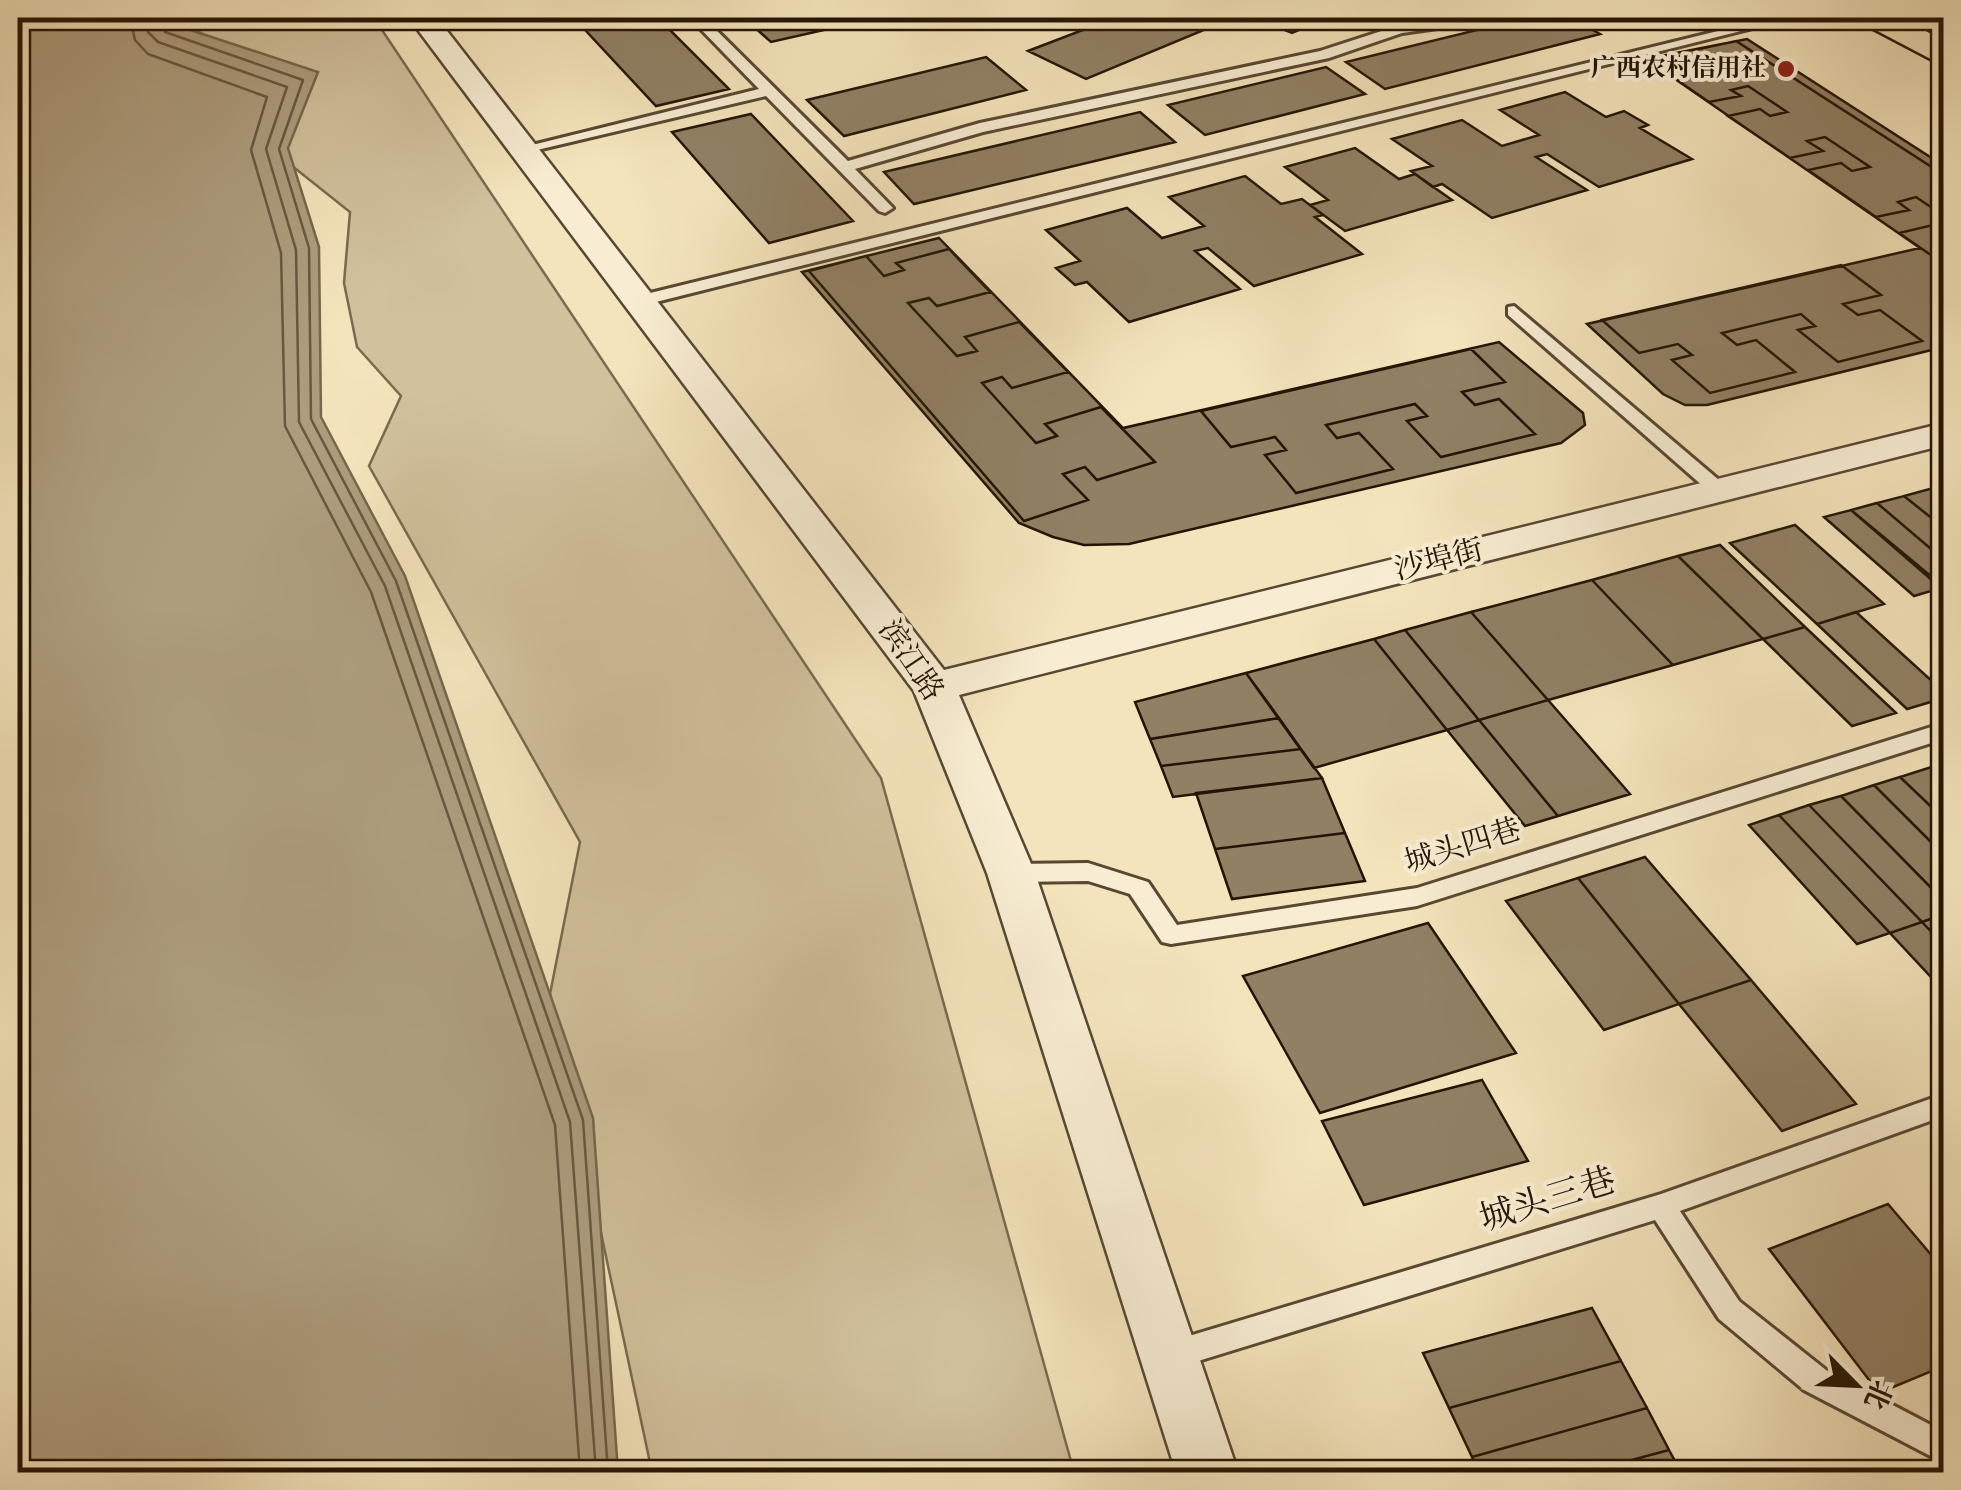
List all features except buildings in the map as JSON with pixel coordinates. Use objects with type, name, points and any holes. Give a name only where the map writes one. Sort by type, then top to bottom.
[{"type":"main road","points":[[1878,18],[1944,56]]},
{"type":"main road","points":[[1935,18],[1944,22]]},
{"type":"street","name":"滨江路","points":[[423,18],[934,687],[1011,873],[1207,1472]]},
{"type":"street","name":"沙埠街","points":[[934,687],[1944,434]]},
{"type":"lane","points":[[697,18],[885,208]]},
{"type":"lane","points":[[845,167],[980,128],[1324,55],[1400,29],[1480,18]]},
{"type":"lane","points":[[640,301],[1786,18]]},
{"type":"lane","points":[[525,151],[769,91]]},
{"type":"lane","points":[[1514,311],[1720,490]]},
{"type":"lane","name":"城头四巷","points":[[1011,873],[1088,872],[1140,888],[1172,935],[1417,897],[1944,731]]},
{"type":"lane","name":"城头三巷","points":[[1169,1356],[1661,1206],[1944,1105]]},
{"type":"lane","points":[[1661,1206],[1729,1310],[1815,1380],[1944,1448]]},
{"type":"shaded area","points":[[174,18],[374,18],[881,778],[1074,1472],[652,1472],[550,994],[580,842],[369,466],[401,396],[357,347],[344,283],[350,212],[257,138],[277,76]]},
{"type":"water","points":[[18,18],[154,18],[318,72],[288,148],[319,247],[321,417],[405,576],[593,1118],[618,1472],[18,1472]]},
{"type":"place","name":"广西农村信用社","points":[[1786,69]]}]
